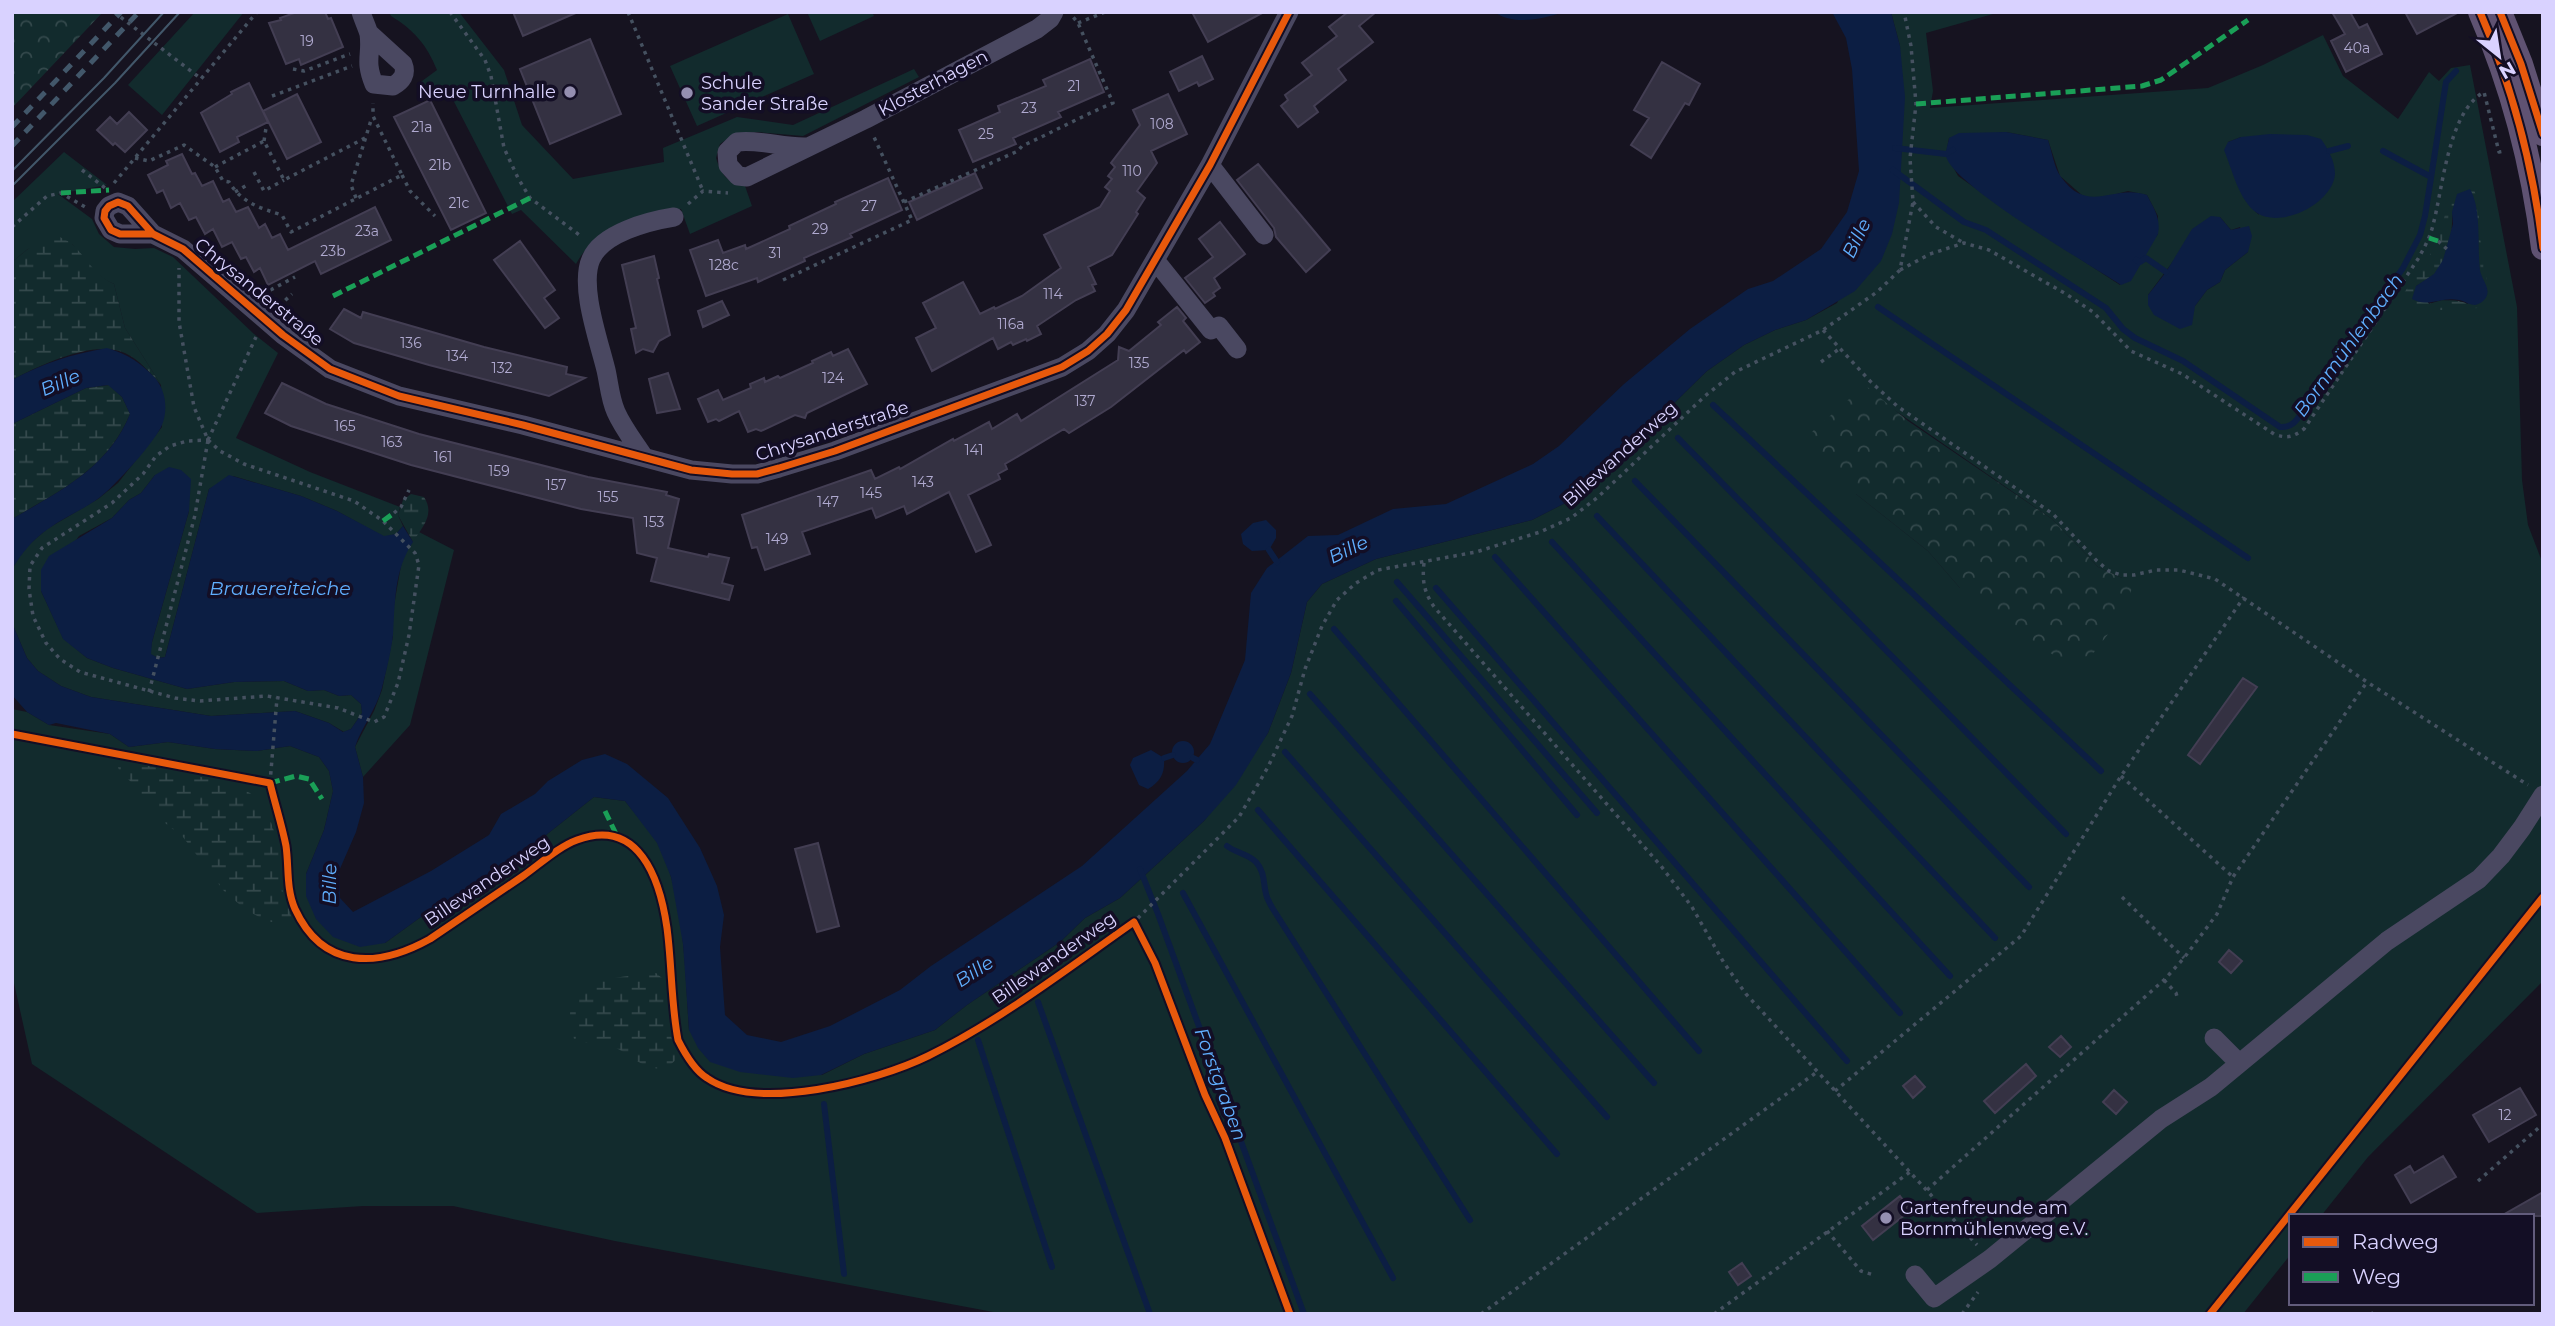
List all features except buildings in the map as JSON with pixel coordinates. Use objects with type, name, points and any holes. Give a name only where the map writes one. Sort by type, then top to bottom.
[{"type":"main road","points":[[2480,12],[2503,68],[2532,107],[2533,182],[2543,248]]},
{"type":"main road","points":[[2500,12],[2543,134]]},
{"type":"street","points":[[361,12],[374,84],[393,86],[403,77],[405,69],[398,58],[368,47]]},
{"type":"street","name":"Klosterhagen","points":[[807,147],[790,148],[757,141],[737,142],[727,152],[728,165],[737,176],[747,177],[866,119],[1037,29],[1051,19],[1054,12]]},
{"type":"street","name":"Chrysanderstraße","points":[[104,218],[109,206],[118,202],[128,206],[153,234],[183,249],[265,319],[330,369],[399,396],[711,474],[757,474],[835,451],[1062,367],[1088,351],[1107,334],[1126,310],[1210,165],[1289,12]]},
{"type":"street","points":[[1210,165],[1264,235]]},
{"type":"street","points":[[645,457],[616,411],[589,298],[587,270],[599,247],[625,231],[650,221],[674,218]]},
{"type":"street","points":[[1155,260],[1211,330],[1219,326],[1237,349]]},
{"type":"street","points":[[1915,1275],[1934,1298],[1990,1259],[2161,1119],[2211,1087],[2387,941],[2479,879],[2522,828],[2537,791]]},
{"type":"street","points":[[2214,1038],[2239,1063]]},
{"type":"path","points":[[114,12],[200,78]]},
{"type":"path","points":[[109,190],[257,12]]},
{"type":"path","points":[[450,12],[485,60],[491,76],[504,148],[530,198],[599,247]]},
{"type":"path","points":[[628,12],[703,191]]},
{"type":"path","points":[[904,202],[1018,151],[1022,146],[1069,122],[1113,103],[1078,23],[1068,12]]},
{"type":"path","points":[[1078,23],[1105,12]]},
{"type":"path","points":[[1900,270],[1913,202],[1909,175],[1916,104],[1911,46],[1904,12]]},
{"type":"path","points":[[293,69],[304,71],[368,47]]},
{"type":"path","points":[[272,96],[368,47]]},
{"type":"path","points":[[356,198],[351,185],[373,116],[374,84]]},
{"type":"path","points":[[1913,202],[1936,227],[1964,243],[1989,250],[2067,294],[2092,313],[2131,351],[2182,374],[2284,438],[2295,436],[2304,429],[2418,260],[2430,238],[2459,123],[2473,98],[2484,92],[2499,152]]},
{"type":"path","points":[[373,116],[410,191],[435,216]]},
{"type":"path","points":[[783,281],[912,220],[866,119]]},
{"type":"path","points":[[265,128],[264,141],[284,180]]},
{"type":"path","points":[[254,172],[264,191],[365,138]]},
{"type":"path","points":[[215,167],[264,141]]},
{"type":"path","points":[[135,158],[149,161],[184,145],[215,167],[223,181],[229,183],[248,203],[282,215],[291,232],[402,175]]},
{"type":"path","points":[[674,218],[703,191],[746,195],[747,177]]},
{"type":"path","points":[[235,192],[247,186]]},
{"type":"path","points":[[12,227],[47,196],[61,193],[104,218]]},
{"type":"path","points":[[2438,242],[2449,251]]},
{"type":"path","points":[[183,249],[177,274],[178,322],[194,407],[208,440],[220,451],[244,464],[354,501],[393,531],[415,553],[419,565],[409,635],[398,683],[384,717],[374,722],[328,706],[267,696],[200,701],[80,672],[60,659],[46,643],[33,616],[29,589],[30,566],[42,548],[112,503],[143,474],[156,456],[170,446],[187,441],[208,440]]},
{"type":"path","points":[[270,290],[295,277]]},
{"type":"path","points":[[150,690],[195,515],[208,440],[265,319]]},
{"type":"path","points":[[1823,330],[1897,406],[2053,514],[2109,571],[2134,575],[2156,570],[2179,570],[2215,579],[2367,682],[2537,791]]},
{"type":"path","points":[[1821,362],[1839,349]]},
{"type":"path","points":[[394,513],[401,507],[409,491]]},
{"type":"path","points":[[1424,563],[1426,596],[1434,608],[1661,866],[1692,907],[1746,994],[1990,1259]]},
{"type":"path","points":[[1835,1091],[2021,936],[2122,776],[2244,597]]},
{"type":"path","points":[[1927,1190],[2164,980],[2184,958],[2217,914],[2233,877],[2367,682]]},
{"type":"path","points":[[12,734],[270,783],[276,698]]},
{"type":"path","points":[[2122,776],[2233,877]]},
{"type":"path","points":[[2122,897],[2184,958]]},
{"type":"path","points":[[1134,922],[1155,963],[1205,1095],[1225,1138],[1290,1314]]},
{"type":"path","points":[[2164,980],[2176,993],[2178,1000]]},
{"type":"path","points":[[1481,1314],[1817,1072]]},
{"type":"path","points":[[2478,1181],[2543,1124]]},
{"type":"path","points":[[1714,1314],[1910,1172]]},
{"type":"path","points":[[1827,1231],[1861,1271],[1874,1275]]},
{"type":"green space","points":[[12,12],[103,12],[12,108]]},
{"type":"green space","points":[[195,12],[244,12],[162,115],[128,85]]},
{"type":"green space","points":[[389,12],[459,12],[504,70],[522,125],[573,179],[664,162],[663,148],[737,117],[793,125],[914,69],[919,77],[803,136],[757,132],[733,135],[720,144],[716,158],[726,177],[745,186],[752,206],[690,234],[681,209],[635,218],[596,240],[576,264],[521,210],[512,214],[449,92],[418,84],[437,70],[429,53],[419,39]]},
{"type":"green space","points":[[807,12],[872,12],[874,16],[820,41]]},
{"type":"green space","points":[[1891,12],[2000,12],[1926,33],[1933,91],[1930,108],[2208,88],[2263,65],[2323,35],[2343,76],[2398,119],[2429,72],[2439,81],[2451,68],[2470,65],[2517,307],[2522,480],[2528,525],[2543,564],[2543,981],[2368,1157],[2323,1214],[2289,1214],[2289,1256],[2243,1314],[1004,1314],[615,1241],[453,1206],[363,1206],[257,1213],[32,1064],[12,974],[12,709],[27,712],[49,725],[110,734],[129,747],[168,742],[215,749],[257,751],[290,746],[319,757],[329,771],[333,791],[324,830],[306,874],[385,943],[425,914],[466,894],[517,858],[594,797],[625,801],[658,844],[674,887],[685,960],[689,1030],[822,1075],[864,1054],[935,1030],[1060,942],[1085,918],[1120,898],[1204,821],[1268,733],[1291,673],[1307,602],[1322,584],[1376,559],[1532,520],[1579,496],[1707,371],[1744,345],[1775,330],[1806,320],[1837,303],[1899,174],[1902,149],[1900,46]],"holes":[[[2006,132],[2048,140],[2060,176],[2083,196],[2097,199],[2128,191],[2147,195],[2158,216],[2158,234],[2120,285],[1958,176],[1946,154],[1949,138]],[[2241,137],[2259,215],[2246,199],[2234,172],[2228,142]],[[2452,212],[2468,304],[2442,300],[2429,304],[2416,286],[2434,274]],[[2220,217],[2231,230],[2240,227],[2248,252],[2225,270],[2220,282],[2207,290],[2195,306],[2148,295],[2177,256]],[[1890,407],[2052,519],[2098,567],[2122,578],[2135,578],[1960,588],[1928,551],[1856,494]]]},
{"type":"green space","points":[[788,14],[814,74],[697,126],[670,66]]},
{"type":"green space","points":[[64,152],[107,185],[58,194],[92,219],[99,234],[114,247],[154,248],[173,257],[254,334],[278,353],[236,438],[310,472],[400,507],[398,515],[403,526],[396,534],[384,537],[337,511],[301,496],[233,476],[209,489],[165,657],[158,658],[150,654],[152,642],[189,511],[155,475],[141,493],[129,500],[112,518],[79,536],[41,591],[63,638],[87,658],[187,689],[234,682],[284,681],[308,691],[324,690],[339,696],[351,695],[361,704],[362,713],[351,729],[344,732],[329,723],[295,711],[211,716],[91,697],[61,686],[38,671],[27,658],[12,623],[12,569],[25,548],[47,529],[98,499],[118,483],[162,427],[161,385],[125,328],[114,284],[96,272],[72,244],[28,249],[12,262],[12,202]]},
{"type":"green space","points":[[2473,187],[2479,204],[2479,232],[2490,298],[2478,308],[2419,311],[2410,308],[2408,300],[2402,296],[2438,243],[2448,202],[2456,190]],"holes":[[[2452,212],[2477,218],[2481,274],[2488,292],[2468,304],[2449,300],[2429,304],[2416,286],[2436,273],[2444,260],[2451,235]]]},
{"type":"green space","points":[[56,235],[72,244],[96,271],[114,284],[125,328],[161,385],[135,359],[125,353],[98,349],[67,356],[12,380],[12,262],[28,249]]},
{"type":"green space","points":[[109,385],[122,397],[130,414],[109,450],[65,488],[12,519],[12,424],[86,388]]},
{"type":"green space","points":[[1865,385],[1908,421],[2052,519],[2098,567],[2122,578],[2136,577],[2122,616],[2092,655],[2063,662],[1960,588],[1928,551],[1856,494],[1805,438]]},
{"type":"green space","points":[[411,494],[424,497],[428,509],[424,525],[413,542],[398,515],[403,500]]},
{"type":"green space","points":[[419,532],[454,550],[410,725],[363,777],[355,747],[382,690],[393,636],[393,611],[403,556]]},
{"type":"green space","points":[[115,759],[229,783],[250,793],[262,804],[270,819],[280,850],[282,889],[293,922],[282,924],[267,921],[246,910],[224,891],[183,837],[156,816],[133,784],[119,770]]},
{"type":"green space","points":[[656,973],[662,978],[667,1022],[677,1058],[669,1066],[651,1067],[607,1044],[574,1039],[570,1015],[571,997],[600,981]]},
{"type":"water","points":[[1494,12],[1564,12],[1537,19],[1519,20]]},
{"type":"water","points":[[1832,12],[1891,12],[1900,46],[1905,97],[1899,203],[1892,234],[1881,261],[1855,291],[1806,320],[1775,330],[1744,345],[1707,371],[1579,496],[1532,520],[1376,559],[1322,584],[1307,602],[1291,673],[1268,733],[1236,785],[1204,821],[1120,898],[1085,918],[1060,942],[935,1030],[864,1054],[821,1075],[793,1078],[740,1072],[710,1062],[698,1048],[689,1030],[683,944],[671,877],[657,843],[625,801],[594,797],[517,858],[466,894],[425,914],[385,943],[360,947],[333,937],[316,919],[306,896],[306,874],[324,830],[333,791],[329,771],[319,757],[290,746],[257,751],[215,749],[168,742],[129,747],[110,734],[56,723],[49,725],[27,712],[12,695],[12,623],[27,658],[38,671],[61,686],[91,697],[211,716],[295,711],[329,723],[343,732],[351,729],[362,713],[361,704],[351,695],[339,696],[324,690],[308,691],[284,681],[234,682],[187,689],[87,658],[63,639],[41,591],[41,570],[49,556],[112,518],[129,500],[141,493],[155,475],[169,467],[181,470],[191,479],[189,511],[152,642],[151,654],[158,658],[165,657],[209,489],[229,475],[301,496],[337,511],[384,536],[396,534],[403,526],[413,542],[399,575],[392,642],[382,688],[355,747],[363,777],[364,803],[356,832],[339,871],[340,898],[353,912],[431,871],[489,835],[501,814],[535,794],[548,781],[582,760],[605,754],[627,764],[668,798],[700,848],[717,886],[724,915],[720,947],[725,1015],[747,1035],[781,1042],[830,1026],[900,990],[931,966],[1082,866],[1187,771],[1210,744],[1245,660],[1251,593],[1267,568],[1308,536],[1338,535],[1393,509],[1446,504],[1533,464],[1559,446],[1624,384],[1690,329],[1748,289],[1773,281],[1821,249],[1847,212],[1859,171],[1852,69],[1846,38]]},
{"type":"water","points":[[2006,132],[2048,140],[2061,177],[2081,195],[2092,197],[2135,192],[2147,195],[2158,218],[2158,234],[2131,281],[2121,285],[2026,225],[1975,188],[1947,159],[1949,138],[1959,133]]},
{"type":"water","points":[[2270,134],[2307,135],[2321,139],[2334,164],[2332,185],[2325,195],[2305,210],[2279,218],[2257,213],[2245,201],[2224,150],[2228,142],[2241,137]]},
{"type":"water","points":[[2470,189],[2476,207],[2480,270],[2488,292],[2486,297],[2475,305],[2453,299],[2424,302],[2412,299],[2416,286],[2434,274],[2443,260],[2453,224],[2452,212],[2457,194]]},
{"type":"water","points":[[2211,216],[2220,217],[2231,230],[2249,226],[2252,236],[2248,252],[2225,270],[2220,282],[2207,290],[2195,306],[2192,325],[2180,329],[2154,315],[2148,305],[2148,295],[2166,272],[2192,229]]},
{"type":"water","name":"Bille","points":[[107,348],[134,360],[156,379],[165,401],[162,425],[143,453],[106,492],[42,533],[12,569],[12,519],[65,488],[96,464],[121,433],[130,414],[122,397],[108,385],[86,388],[12,424],[12,380],[58,360]]},
{"type":"water","points":[[1266,520],[1276,530],[1276,538],[1269,550],[1252,551],[1243,544],[1241,534],[1253,523]]},
{"type":"water","points":[[1183,741],[1191,744],[1194,752],[1191,760],[1183,763],[1175,760],[1172,752],[1175,744]]},
{"type":"water","points":[[1151,750],[1164,758],[1164,763],[1161,776],[1148,789],[1139,785],[1130,765],[1133,758]]},
{"type":"waterway","name":"Bornmühlenbach","points":[[1893,170],[1964,222],[1986,230],[2106,308],[2123,329],[2135,338],[2183,361],[2280,427],[2285,427],[2300,415],[2403,268],[2420,235],[2446,82],[2456,71]]},
{"type":"waterway","points":[[2329,151],[2348,146]]},
{"type":"waterway","points":[[1895,148],[1946,154],[1953,150]]},
{"type":"waterway","points":[[2383,151],[2431,177]]},
{"type":"waterway","points":[[2136,260],[2140,262],[2146,258],[2166,272]]},
{"type":"waterway","points":[[1878,307],[2248,558]]},
{"type":"waterway","points":[[1713,405],[2101,771]]},
{"type":"waterway","points":[[1678,438],[2066,834]]},
{"type":"waterway","points":[[1635,481],[2029,887]]},
{"type":"waterway","points":[[1597,516],[1995,938]]},
{"type":"waterway","points":[[1552,542],[1950,976]]},
{"type":"waterway","points":[[1269,550],[1277,562]]},
{"type":"waterway","points":[[1495,557],[1900,1013]]},
{"type":"waterway","points":[[1397,582],[1597,813]]},
{"type":"waterway","points":[[1436,588],[1847,1061]]},
{"type":"waterway","points":[[1396,601],[1577,815]]},
{"type":"waterway","points":[[1334,629],[1699,1051]]},
{"type":"waterway","points":[[1310,694],[1654,1083]]},
{"type":"waterway","points":[[1285,752],[1607,1117]]},
{"type":"waterway","points":[[1164,758],[1173,755]]},
{"type":"waterway","points":[[1193,758],[1197,760]]},
{"type":"waterway","points":[[1258,810],[1557,1154]]},
{"type":"waterway","points":[[1227,846],[1249,857],[1259,866],[1266,896],[1272,907],[1470,1220]]},
{"type":"waterway","name":"Forstgraben","points":[[1140,869],[1304,1314]]},
{"type":"waterway","points":[[1183,893],[1393,1278]]},
{"type":"waterway","points":[[1038,1002],[1150,1314]]},
{"type":"waterway","points":[[978,1040],[1052,1267]]},
{"type":"waterway","points":[[824,1104],[844,1274]]},
{"type":"tram line","points":[[12,171],[104,78],[164,12]]},
{"type":"tram line","points":[[12,186],[115,83],[180,12]]},
{"type":"railway","points":[[12,127],[121,12]]},
{"type":"railway","points":[[12,146],[139,12]]},
{"type":"marked path","points":[[1916,104],[2142,86],[2161,80],[2248,20]]},
{"type":"marked path","points":[[61,193],[109,190]]},
{"type":"marked path","points":[[333,296],[530,198]]},
{"type":"marked path","points":[[2429,238],[2438,241]]},
{"type":"marked path","points":[[383,521],[394,513]]},
{"type":"marked path","points":[[270,783],[296,776],[309,779],[322,799]]},
{"type":"marked path","points":[[605,811],[617,836]]},
{"type":"cycle path","points":[[153,234],[128,206],[118,202],[105,211],[104,218],[111,230],[120,234],[153,234],[183,249],[283,335],[330,369],[399,396],[523,425],[691,470],[757,474],[835,451],[1062,367],[1088,351],[1107,334],[1126,310],[1210,165],[1289,12]]},
{"type":"cycle path","points":[[2480,12],[2512,98],[2534,187],[2543,248]]},
{"type":"cycle path","points":[[2500,12],[2521,64],[2543,134]]},
{"type":"cycle path","name":"Billewanderweg","points":[[12,734],[270,783],[286,846],[289,886],[295,909],[307,929],[321,944],[336,953],[354,958],[391,955],[410,949],[430,939],[570,843],[598,835],[616,837],[631,845],[643,857],[659,890],[667,928],[678,1040],[702,1075],[729,1088],[755,1093],[817,1090],[906,1066],[955,1042],[1008,1010],[1134,922],[1155,963],[1205,1095],[1225,1138],[1290,1314]]},
{"type":"cycle path","points":[[2290,1214],[2543,897]]},
{"type":"cycle path","points":[[2210,1314],[2289,1215]]},
{"type":"place","name":"Neue Turnhalle","points":[[570,92]]},
{"type":"place","name":"Schule Sander Straße","points":[[687,93]]},
{"type":"place","name":"Gartenfreunde am Bornmühlenweg e.V.","points":[[1886,1218]]},
{"type":"water label","name":"Brauereiteiche","points":[[280,588]]}]
